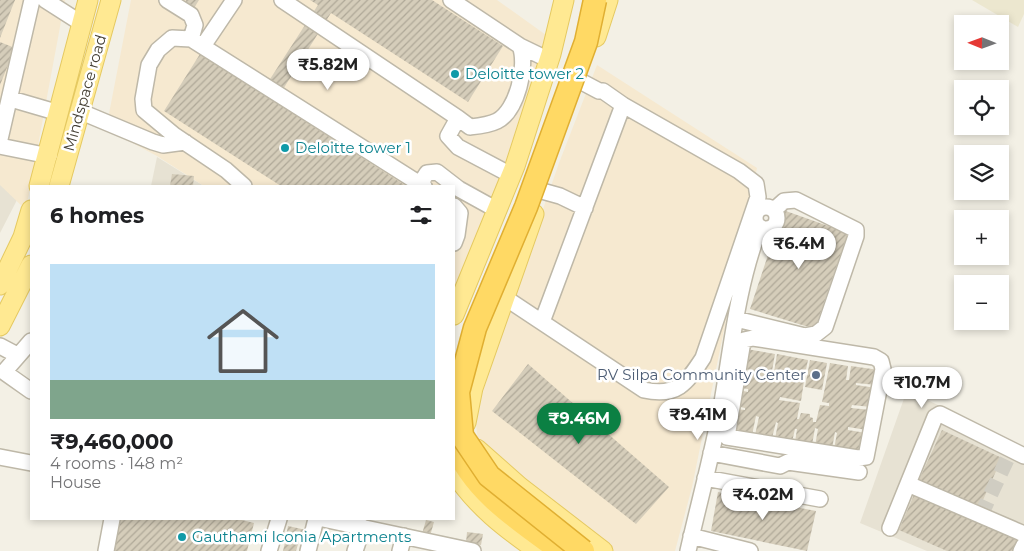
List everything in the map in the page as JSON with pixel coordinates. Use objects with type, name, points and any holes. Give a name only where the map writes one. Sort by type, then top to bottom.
[{"type":"highway","points":[[455,342],[514,202],[571,46],[582,0]]},
{"type":"highway","points":[[583,551],[489,476],[462,436],[458,392],[475,328],[526,207],[582,51],[595,0]]},
{"type":"highway","points":[[455,446],[458,455],[478,485],[560,551]]},
{"type":"main road","name":"Mindspace road","points":[[39,185],[60,112],[87,0]]},
{"type":"main road","name":"Mindspace road","points":[[59,185],[111,0]]},
{"type":"main road","points":[[455,313],[522,144],[549,60],[564,0]]},
{"type":"main road","points":[[603,551],[520,487],[478,450],[468,438],[466,423],[468,405],[504,297],[549,190],[555,157],[583,79],[608,0]]},
{"type":"main road","points":[[532,114],[566,125]]},
{"type":"main road","points":[[522,144],[555,157]]},
{"type":"main road","points":[[0,284],[23,237],[30,213]]},
{"type":"main road","points":[[0,326],[30,267]]},
{"type":"main road","points":[[455,474],[468,494],[499,523],[538,551]]},
{"type":"street","points":[[0,139],[32,0]]},
{"type":"street","points":[[44,0],[81,23]]},
{"type":"street","points":[[167,0],[191,15],[195,25],[197,43]]},
{"type":"street","points":[[197,43],[234,0]]},
{"type":"street","points":[[282,0],[470,126],[482,126],[498,120],[505,114],[513,102],[524,67],[520,46]]},
{"type":"street","points":[[451,0],[520,46],[549,60]]},
{"type":"street","points":[[243,185],[226,170],[185,142],[144,110],[142,99],[149,66],[158,50],[172,38],[197,43],[422,185],[427,173],[437,172],[455,185]]},
{"type":"street","points":[[504,297],[644,390],[662,394],[675,390],[692,375],[703,358],[758,197],[756,184],[739,171],[623,105],[603,91],[601,86],[583,79]]},
{"type":"street","points":[[10,99],[60,112]]},
{"type":"street","points":[[542,322],[623,105]]},
{"type":"street","points":[[79,111],[158,143],[185,142]]},
{"type":"street","points":[[458,118],[448,136],[458,147],[511,175]]},
{"type":"street","points":[[0,146],[48,156]]},
{"type":"street","points":[[455,185],[497,210]]},
{"type":"street","points":[[549,190],[584,208]]},
{"type":"street","points":[[727,404],[732,335],[751,251],[760,227],[767,229],[776,224],[777,217],[774,210],[784,201],[796,200],[856,230],[856,236],[825,327],[816,334],[805,336],[736,319]]},
{"type":"street","points":[[455,207],[460,213],[455,240]]},
{"type":"street","points":[[722,429],[729,438],[858,458],[866,457],[883,369],[881,361],[874,357],[820,348],[752,338],[744,340],[722,429],[711,453],[690,544],[750,551]]},
{"type":"street","points":[[30,342],[2,374],[30,390]]},
{"type":"street","points":[[0,346],[17,355]]},
{"type":"street","points":[[890,528],[935,417],[940,414],[1024,456]]},
{"type":"street","points":[[711,453],[780,466],[788,462],[859,472]]},
{"type":"street","points":[[0,457],[30,463]]},
{"type":"street","points":[[705,478],[820,499]]},
{"type":"street","points":[[908,484],[1024,534]]},
{"type":"street","points":[[106,551],[112,520]]},
{"type":"street","points":[[269,551],[279,520]]},
{"type":"street","points":[[308,551],[316,520]]},
{"type":"street","points":[[327,520],[473,551]]},
{"type":"street","points":[[355,551],[363,527]]},
{"type":"street","points":[[400,551],[404,536]]},
{"type":"street","points":[[1021,551],[1024,545]]},
{"type":"shaded area","points":[[0,0],[65,0],[26,210],[0,185]]},
{"type":"shaded area","points":[[131,0],[497,0],[546,35],[505,164],[455,292],[455,185],[202,185],[157,156],[106,129]]},
{"type":"shaded area","points":[[972,0],[1024,0],[1024,14],[1018,27],[1009,22],[1009,15],[998,15]]},
{"type":"shaded area","points":[[597,65],[757,168],[692,487],[675,551],[612,551],[599,543],[478,441],[474,408],[559,163]]},
{"type":"shaded area","points":[[157,157],[202,185],[151,185]]},
{"type":"shaded area","points":[[0,183],[17,200],[0,233]]},
{"type":"shaded area","points":[[907,390],[1024,447],[1024,551],[927,551],[860,523]]},
{"type":"building","points":[[0,0],[15,0],[0,38]]},
{"type":"building","points":[[186,0],[199,0],[194,8],[185,2]]},
{"type":"building","points":[[310,0],[432,0],[503,46],[468,102],[331,13],[275,102],[404,185],[279,185],[164,111],[200,54],[261,93],[318,5]]},
{"type":"building","points":[[0,42],[15,48],[0,85]]},
{"type":"building","points":[[172,174],[194,176],[193,185],[170,185]]},
{"type":"building","points":[[783,210],[848,233],[815,329],[750,309]]},
{"type":"building","points":[[746,349],[775,354],[772,371],[774,372],[777,354],[808,360],[804,379],[786,376],[786,379],[804,381],[801,401],[780,397],[779,400],[800,403],[797,419],[799,419],[801,413],[810,414],[813,422],[816,422],[820,405],[829,406],[829,403],[822,402],[830,363],[848,366],[846,380],[849,380],[851,366],[879,370],[876,385],[856,383],[856,385],[876,388],[871,407],[852,405],[851,408],[871,410],[867,430],[848,427],[848,430],[866,433],[862,454],[834,449],[837,433],[835,432],[832,449],[815,446],[818,429],[815,428],[812,445],[795,442],[797,429],[795,429],[792,442],[775,439],[778,423],[776,422],[772,438],[755,435],[759,417],[756,416],[752,435],[732,431],[736,409],[745,410],[745,408],[736,406],[739,390],[748,392],[748,389],[739,388],[742,372],[752,374],[752,370],[743,369]]},
{"type":"building","name":"RV Silpa Community Center","points":[[810,360],[827,363],[822,390],[805,387]]},
{"type":"building","points":[[528,364],[669,487],[636,524],[492,411]]},
{"type":"building","points":[[942,430],[1002,458],[978,511],[918,482]]},
{"type":"building","points":[[916,490],[1024,537],[1019,551],[947,551],[899,530]]},
{"type":"building","points":[[718,492],[816,511],[807,551],[711,531]]},
{"type":"building","name":"Gauthami Iconia Apartments","points":[[117,520],[242,520],[254,523],[247,551],[111,551]]},
{"type":"building","points":[[426,520],[434,522],[430,536],[422,534]]},
{"type":"building","points":[[288,526],[311,531],[308,541],[286,536]]},
{"type":"building","points":[[467,532],[483,534],[481,545],[466,543]]},
{"type":"building","points":[[286,538],[299,541],[296,551],[283,551]]},
{"type":"tunnel","points":[[981,515],[1012,449]]},
{"type":"place","name":"Deloitte tower 2","points":[[455,74]]},
{"type":"place","name":"Deloitte tower 1","points":[[285,148]]},
{"type":"place","name":"RV Silpa Community Center","points":[[816,375]]},
{"type":"place","name":"Gauthami Iconia Apartments","points":[[182,537]]}]
